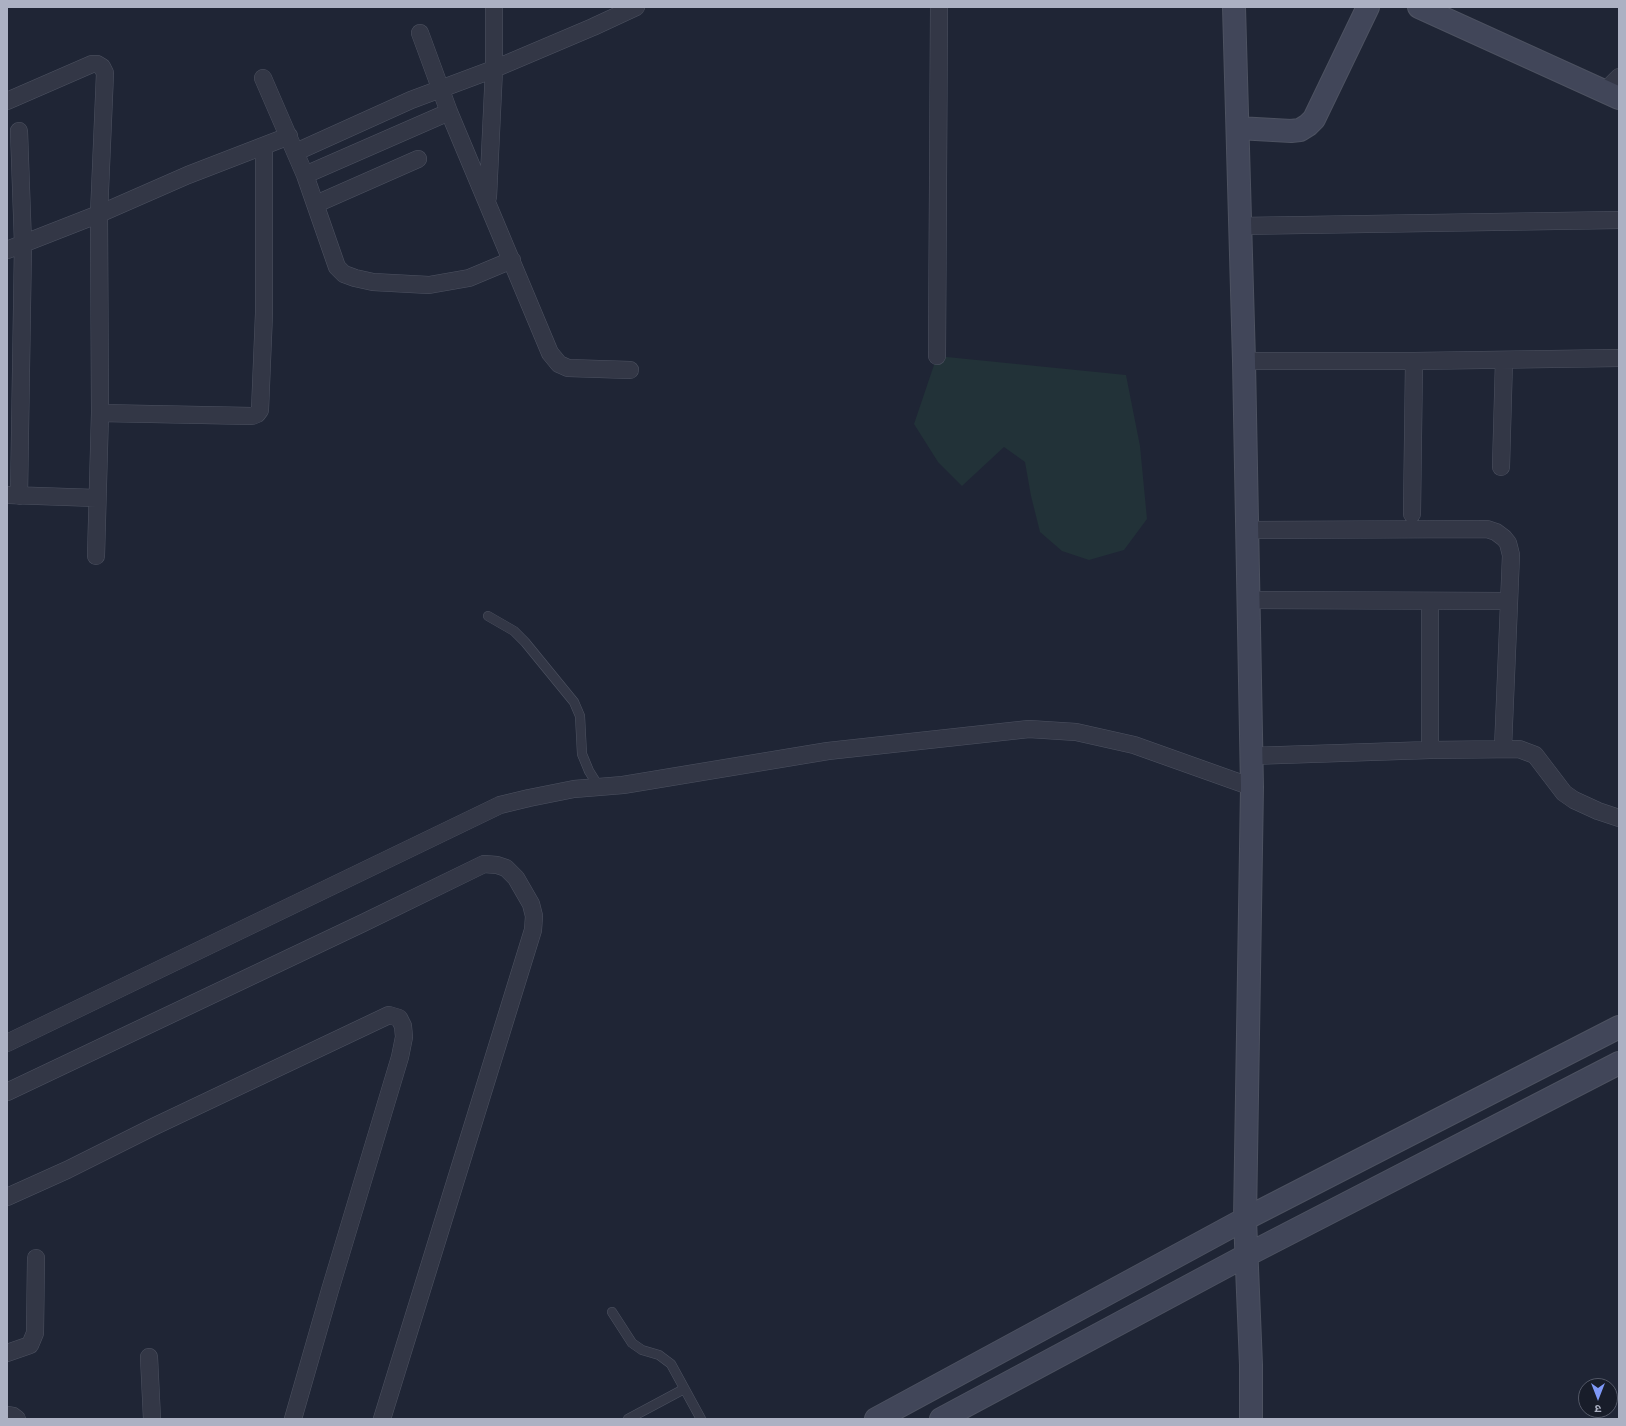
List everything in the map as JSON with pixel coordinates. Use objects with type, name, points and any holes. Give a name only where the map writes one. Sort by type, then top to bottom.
[{"type":"street","points":[[488,202],[494,69],[494,7]]},
{"type":"street","points":[[296,152],[363,121],[494,69],[594,27],[636,7]]},
{"type":"street","points":[[937,356],[939,7]]},
{"type":"street","points":[[1234,7],[1248,530],[1252,787],[1245,1219],[1251,1419]]},
{"type":"street","points":[[1238,128],[1291,131],[1300,130],[1308,125],[1314,119],[1368,7]]},
{"type":"street","points":[[1419,7],[1612,95],[1619,77]]},
{"type":"street","points":[[420,33],[449,112],[550,352],[559,364],[568,368],[630,370]]},
{"type":"street","points":[[7,100],[92,64],[97,64],[102,67],[105,73],[99,214],[100,413],[96,498],[96,556]]},
{"type":"street","points":[[263,78],[305,175],[337,268],[344,274],[374,282],[429,285],[469,278],[512,260]]},
{"type":"street","points":[[305,175],[449,112]]},
{"type":"street","points":[[19,131],[23,244],[13,495],[96,498]]},
{"type":"street","points":[[7,250],[99,214],[188,175],[289,136]]},
{"type":"street","points":[[100,413],[252,416],[260,410],[264,313],[264,146]]},
{"type":"street","points":[[316,204],[418,159]]},
{"type":"street","points":[[1240,226],[1619,220]]},
{"type":"street","points":[[1244,361],[1414,361],[1619,358]]},
{"type":"street","points":[[1501,467],[1504,360]]},
{"type":"street","points":[[1412,514],[1414,361]]},
{"type":"street","points":[[1248,530],[1487,529],[1504,538],[1508,544],[1511,555],[1503,748]]},
{"type":"street","points":[[1249,600],[1509,601]]},
{"type":"street","points":[[1430,601],[1430,750]]},
{"type":"street","points":[[7,1042],[500,805],[574,789],[623,785],[828,752],[1029,729],[1076,732],[1134,745],[1252,787]]},
{"type":"street","points":[[1251,756],[1503,748],[1519,749],[1535,755],[1564,792],[1574,800],[1598,811],[1619,818]]},
{"type":"street","points":[[7,1092],[349,930],[484,864],[497,864],[506,868],[516,878],[531,904],[534,916],[533,930],[382,1419]]},
{"type":"street","points":[[7,1198],[389,1015],[399,1018],[403,1026],[404,1037],[400,1057],[332,1282],[293,1419]]},
{"type":"street","points":[[876,1419],[1245,1219],[1619,1027]]},
{"type":"street","points":[[941,1419],[1247,1255],[1619,1063]]},
{"type":"street","points":[[7,1353],[30,1345],[35,1333],[36,1258]]},
{"type":"street","points":[[149,1357],[152,1419]]},
{"type":"street","points":[[7,1415],[13,1416],[17,1419]]},
{"type":"lane","points":[[488,616],[514,631],[525,642],[574,702],[580,716],[582,754],[589,771],[599,787]]},
{"type":"lane","points":[[612,1312],[632,1343],[642,1350],[659,1355],[671,1364],[684,1389],[696,1418]]},
{"type":"lane","points":[[628,1419],[684,1389]]},
{"type":"shaded area","points":[[937,356],[1126,375],[1140,446],[1147,519],[1124,550],[1089,560],[1062,551],[1040,532],[1031,496],[1025,462],[1004,447],[962,486],[938,462],[914,424]]}]
